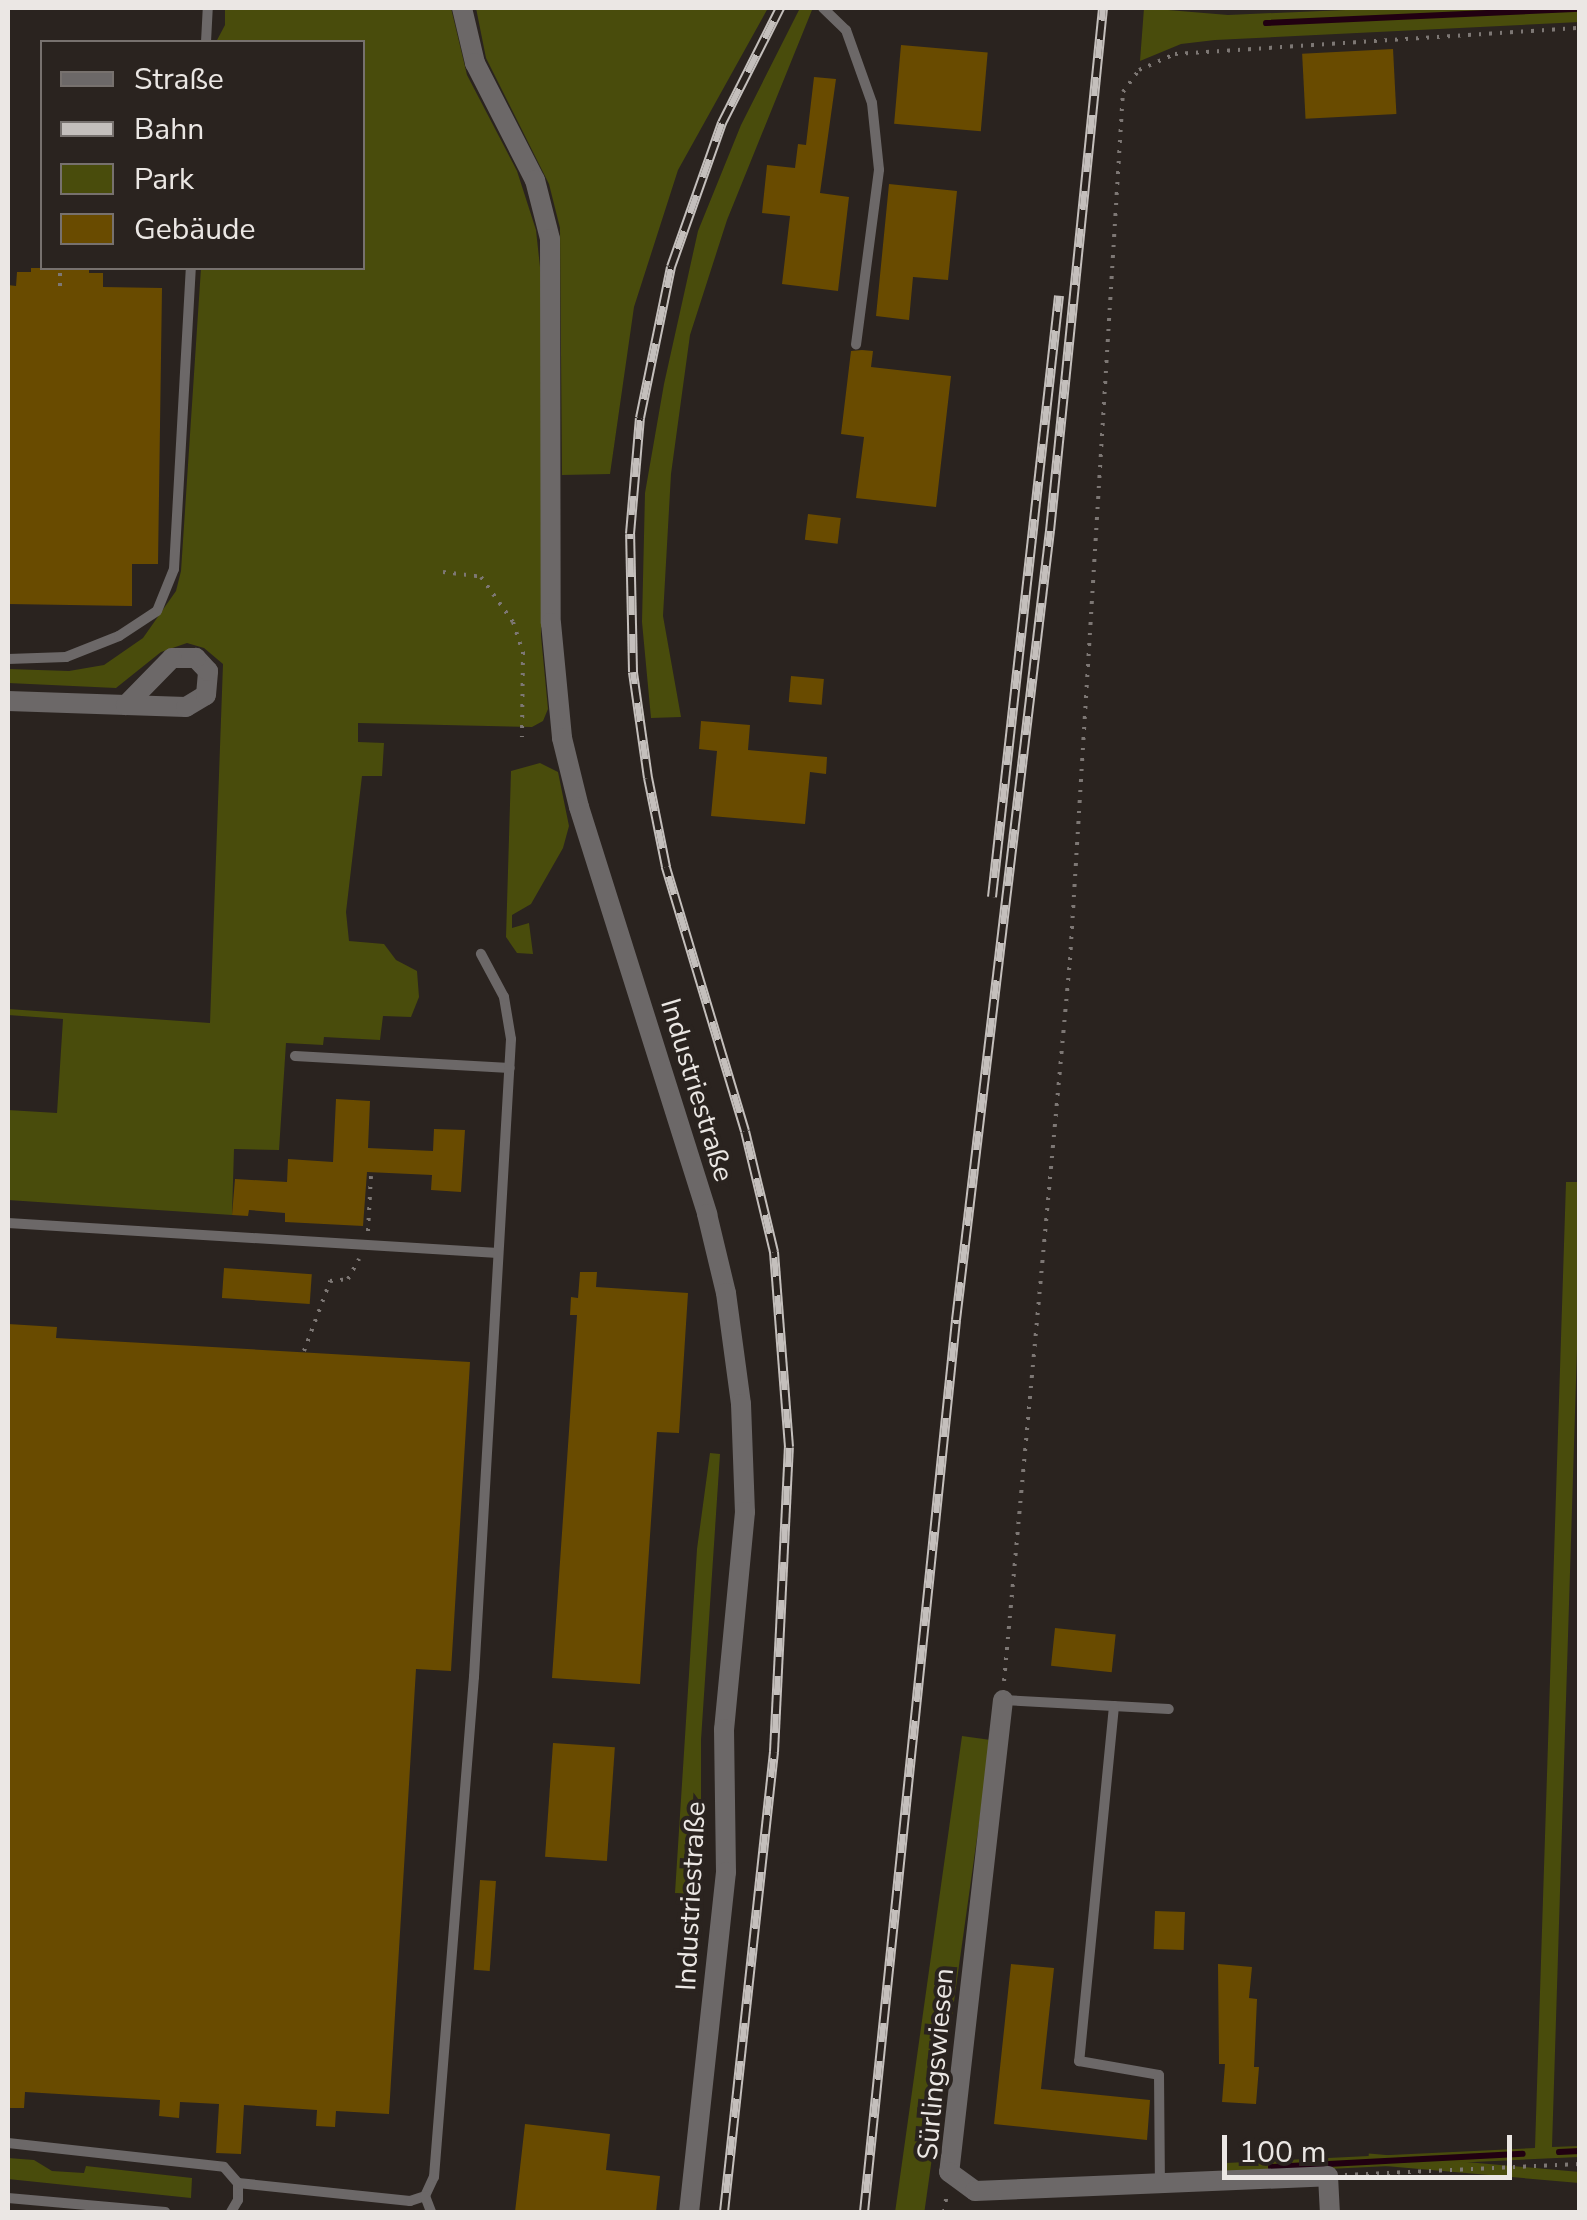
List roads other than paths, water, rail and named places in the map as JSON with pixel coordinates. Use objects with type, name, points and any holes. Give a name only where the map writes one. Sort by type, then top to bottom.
[{"type":"street","name":"Industriestraße","points":[[462,8],[472,52],[534,180],[550,239],[551,624],[562,738],[579,807],[707,1214],[726,1293],[739,1388],[745,1512],[724,1729],[726,1872],[690,2212]]},
{"type":"street","points":[[8,701],[126,705]]},
{"type":"street","name":"Sürlingswiesen","points":[[1003,1700],[949,2172],[976,2191],[1328,2176],[1330,2212]]},
{"type":"lane","points":[[206,40],[208,8]]},
{"type":"lane","points":[[823,8],[846,30],[872,103],[878,153],[856,344]]},
{"type":"lane","points":[[8,659],[66,657],[119,636],[157,611],[174,570],[191,270]]},
{"type":"lane","points":[[431,2212],[425,2196],[434,2177],[449,1950],[459,1882],[510,1068],[508,1011],[481,954]]},
{"type":"lane","points":[[295,1056],[510,1068]]},
{"type":"lane","points":[[8,1223],[498,1253]]},
{"type":"lane","points":[[1003,1700],[1168,1710]]},
{"type":"lane","points":[[1114,1706],[1080,2061],[1159,2076],[1160,2184]]},
{"type":"lane","points":[[8,2143],[224,2167],[238,2184],[238,2200],[231,2212]]},
{"type":"lane","points":[[238,2184],[410,2201],[425,2196]]},
{"type":"lane","points":[[8,2198],[166,2212]]},
{"type":"lane","points":[[46,2212],[47,2199]]},
{"type":"waterway","points":[[1266,23],[1580,9]]},
{"type":"waterway","points":[[1559,2152],[1580,2151]]},
{"type":"waterway","points":[[1271,2167],[1523,2154]]},
{"type":"railway","points":[[724,2212],[774,1752],[789,1447],[774,1252],[745,1131],[666,867],[648,778],[633,672],[630,534],[640,418],[671,267],[722,123],[780,8]]},
{"type":"railway","points":[[864,2212],[956,1320],[1050,531],[1103,8]]},
{"type":"railway","points":[[992,897],[1059,296]]}]
